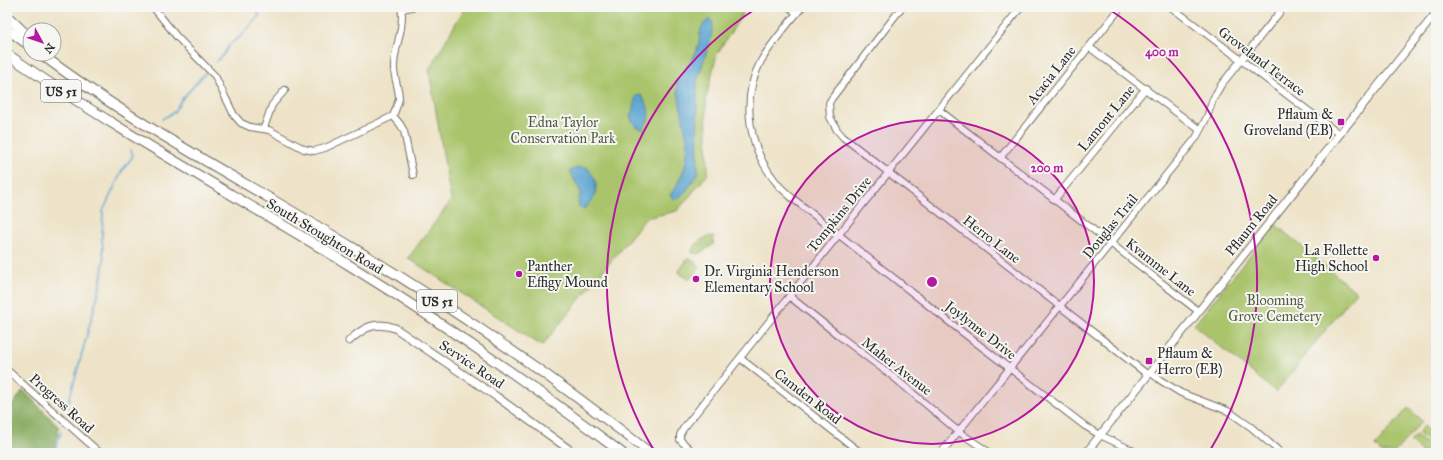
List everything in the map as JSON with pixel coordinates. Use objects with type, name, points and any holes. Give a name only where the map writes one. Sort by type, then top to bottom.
[{"type":"main road","points":[[7,16],[22,30]]},
{"type":"main road","points":[[7,29],[22,40]]},
{"type":"main road","name":"South Stoughton Road","points":[[7,54],[66,94],[134,137],[403,299],[527,382],[622,453]]},
{"type":"main road","name":"South Stoughton Road","points":[[52,62],[133,118],[355,248],[475,325],[571,392],[650,453]]},
{"type":"street","points":[[153,7],[178,37],[215,76],[228,105],[237,119],[246,125],[269,130],[297,146],[310,151],[325,148],[393,116],[399,99],[394,76],[394,64],[401,29],[402,8],[412,7]]},
{"type":"street","points":[[789,7],[797,13]]},
{"type":"street","name":"Joylynne Drive","points":[[802,7],[761,60],[754,79],[749,104],[753,139],[764,164],[779,186],[957,328],[1086,426],[1100,435],[1138,453]]},
{"type":"street","name":"Herro Lane","points":[[902,7],[829,103],[829,115],[833,124],[843,136],[888,173],[1149,374],[1181,393],[1228,411],[1281,453]]},
{"type":"street","name":"Tompkins Drive","points":[[694,453],[682,442],[680,438],[683,429],[1021,7]]},
{"type":"street","name":"Acacia Lane","points":[[1000,158],[1121,7]]},
{"type":"street","name":"Groveland Terrace","points":[[1171,7],[1339,134]]},
{"type":"street","name":"Douglas Trail","points":[[941,453],[1192,143],[1207,117],[1213,99],[1221,85],[1242,61],[1284,7]]},
{"type":"street","name":"Pflaum Road","points":[[1086,453],[1436,13]]},
{"type":"street","points":[[1089,47],[1146,88],[1200,130]]},
{"type":"street","name":"Lamont Lane","points":[[1055,199],[1146,88]]},
{"type":"street","points":[[264,128],[272,105],[285,90]]},
{"type":"street","name":"Kvamme Lane","points":[[939,110],[1198,311]]},
{"type":"street","points":[[393,116],[404,130],[413,175]]},
{"type":"street","name":"Maher Avenue","points":[[789,296],[891,375],[959,432],[990,453]]},
{"type":"street","name":"Service Road","points":[[349,341],[361,330],[369,327],[381,325],[395,328],[497,397],[574,453]]},
{"type":"street","name":"Camden Road","points":[[740,358],[862,453]]},
{"type":"street","name":"Progress Road","points":[[7,370],[100,453]]},
{"type":"green space","name":"Edna Taylor Conservation Park","points":[[465,7],[747,7],[717,54],[706,98],[708,174],[677,211],[646,218],[542,346],[408,258],[451,201],[429,70]]},
{"type":"green space","name":"Blooming Grove Cemetery","points":[[1275,224],[1356,292],[1276,392],[1194,325]]},
{"type":"green space","points":[[711,236],[714,237],[713,245],[698,254],[693,253],[693,248],[697,243]]},
{"type":"green space","points":[[689,257],[700,266],[689,280],[678,272]]},
{"type":"green space","points":[[23,390],[59,427],[53,453],[7,453],[7,413]]},
{"type":"green space","points":[[1408,408],[1422,421],[1394,453],[1382,453],[1375,446]]},
{"type":"green space","points":[[1424,426],[1436,436],[1436,442],[1433,446],[1418,433]]},
{"type":"green space","points":[[1416,435],[1431,448],[1426,453],[1423,453],[1410,442]]},
{"type":"water","points":[[710,19],[713,24],[711,38],[697,82],[698,174],[686,191],[679,198],[674,199],[670,195],[676,187],[685,167],[688,145],[676,82],[688,66],[695,53],[703,25]]},
{"type":"water","points":[[641,95],[649,112],[648,121],[643,129],[634,124],[630,115],[636,96]]},
{"type":"water","points":[[579,167],[588,168],[596,182],[596,190],[593,198],[583,209],[579,207],[578,201],[581,193],[570,171]]},
{"type":"waterway","points":[[216,62],[224,54],[229,45],[242,35],[259,16],[258,7]]},
{"type":"waterway","points":[[162,119],[174,112],[182,99],[206,72]]},
{"type":"waterway","points":[[67,408],[100,287],[104,260],[102,238],[103,211],[122,171],[133,156],[131,150]]},
{"type":"waterway","points":[[54,453],[61,432]]},
{"type":"place","name":"Pflaum & Groveland (EB)","points":[[1341,122]]},
{"type":"place","name":"La Follette High School","points":[[1376,258]]},
{"type":"place","name":"Panther Effigy Mound","points":[[519,274]]},
{"type":"place","name":"Dr. Virginia Henderson Elementary School","points":[[696,279]]},
{"type":"place","name":"Pflaum & Herro (EB)","points":[[1149,361]]}]
